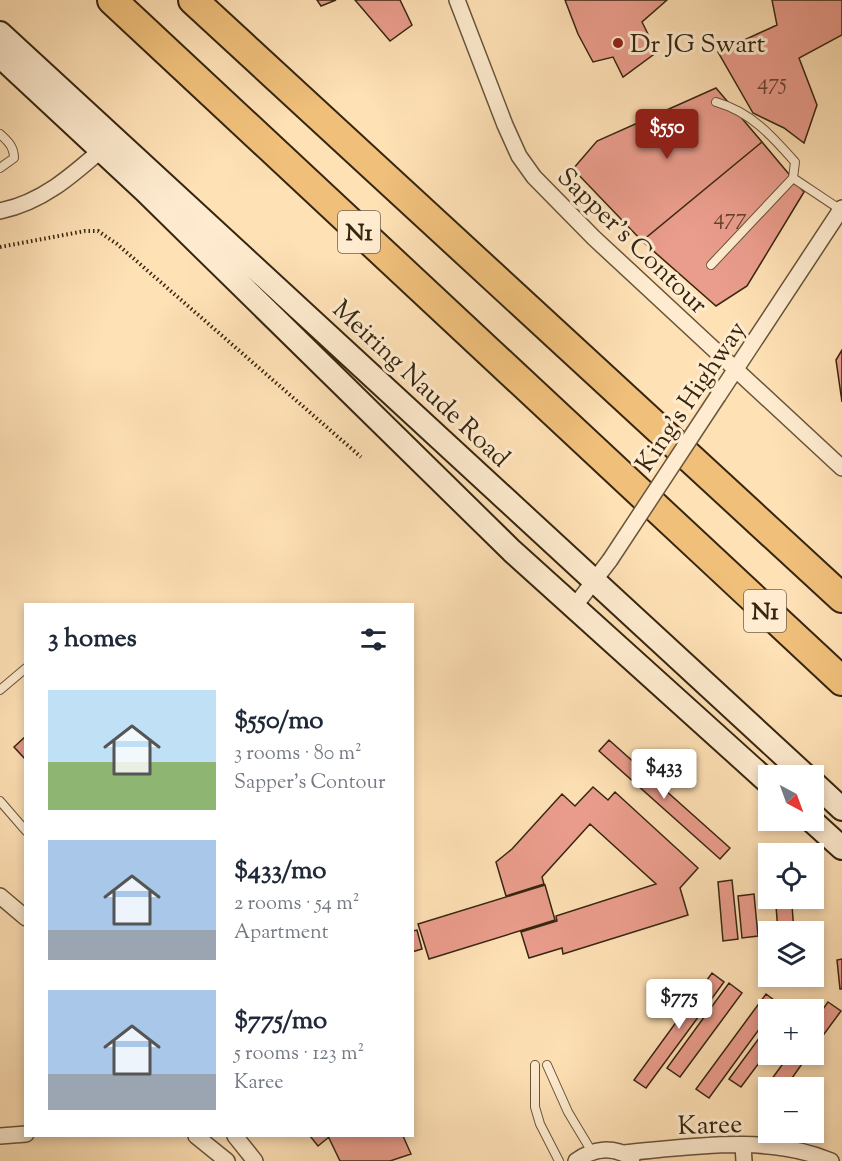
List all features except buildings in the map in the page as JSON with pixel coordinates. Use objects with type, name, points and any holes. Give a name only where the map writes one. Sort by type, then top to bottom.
[{"type":"highway","name":"N1","points":[[112,0],[842,681]]},
{"type":"highway","name":"N1","points":[[193,0],[842,598]]},
{"type":"street","name":"Sapper's Contour","points":[[457,0],[505,125],[519,156],[534,177],[594,238],[842,468]]},
{"type":"street","name":"Meiring Naude Road","points":[[0,33],[463,504],[758,773]]},
{"type":"street","name":"Meiring Naude Road","points":[[0,56],[108,144],[594,580],[794,765]]},
{"type":"street","points":[[0,211],[14,208],[53,191],[108,144]]},
{"type":"street","name":"King's Highway","points":[[574,607],[610,560],[841,209]]},
{"type":"street","points":[[824,792],[842,809]]},
{"type":"street","points":[[823,831],[842,848]]},
{"type":"street","points":[[0,896],[24,916]]},
{"type":"street","points":[[0,1136],[24,1134]]},
{"type":"street","points":[[197,1137],[227,1161]]},
{"type":"street","points":[[236,1137],[255,1161]]},
{"type":"street","name":"Karee","points":[[592,1152],[608,1149],[630,1157],[806,1150],[831,1161]]},
{"type":"street","points":[[576,1161],[592,1152]]},
{"type":"lane","points":[[711,265],[793,177],[795,162],[766,130],[737,108],[716,102]]},
{"type":"lane","points":[[0,134],[13,147],[14,158],[0,168]]},
{"type":"lane","points":[[793,177],[841,209]]},
{"type":"lane","points":[[0,690],[24,670]]},
{"type":"lane","points":[[0,801],[24,829]]},
{"type":"lane","points":[[535,1065],[535,1107],[540,1124],[559,1161]]},
{"type":"lane","points":[[547,1065],[568,1112],[592,1152]]},
{"type":"path","points":[[0,247],[86,231],[98,231],[117,244],[361,457]]},
{"type":"place","name":"Dr JG Swart","points":[[618,43]]}]
